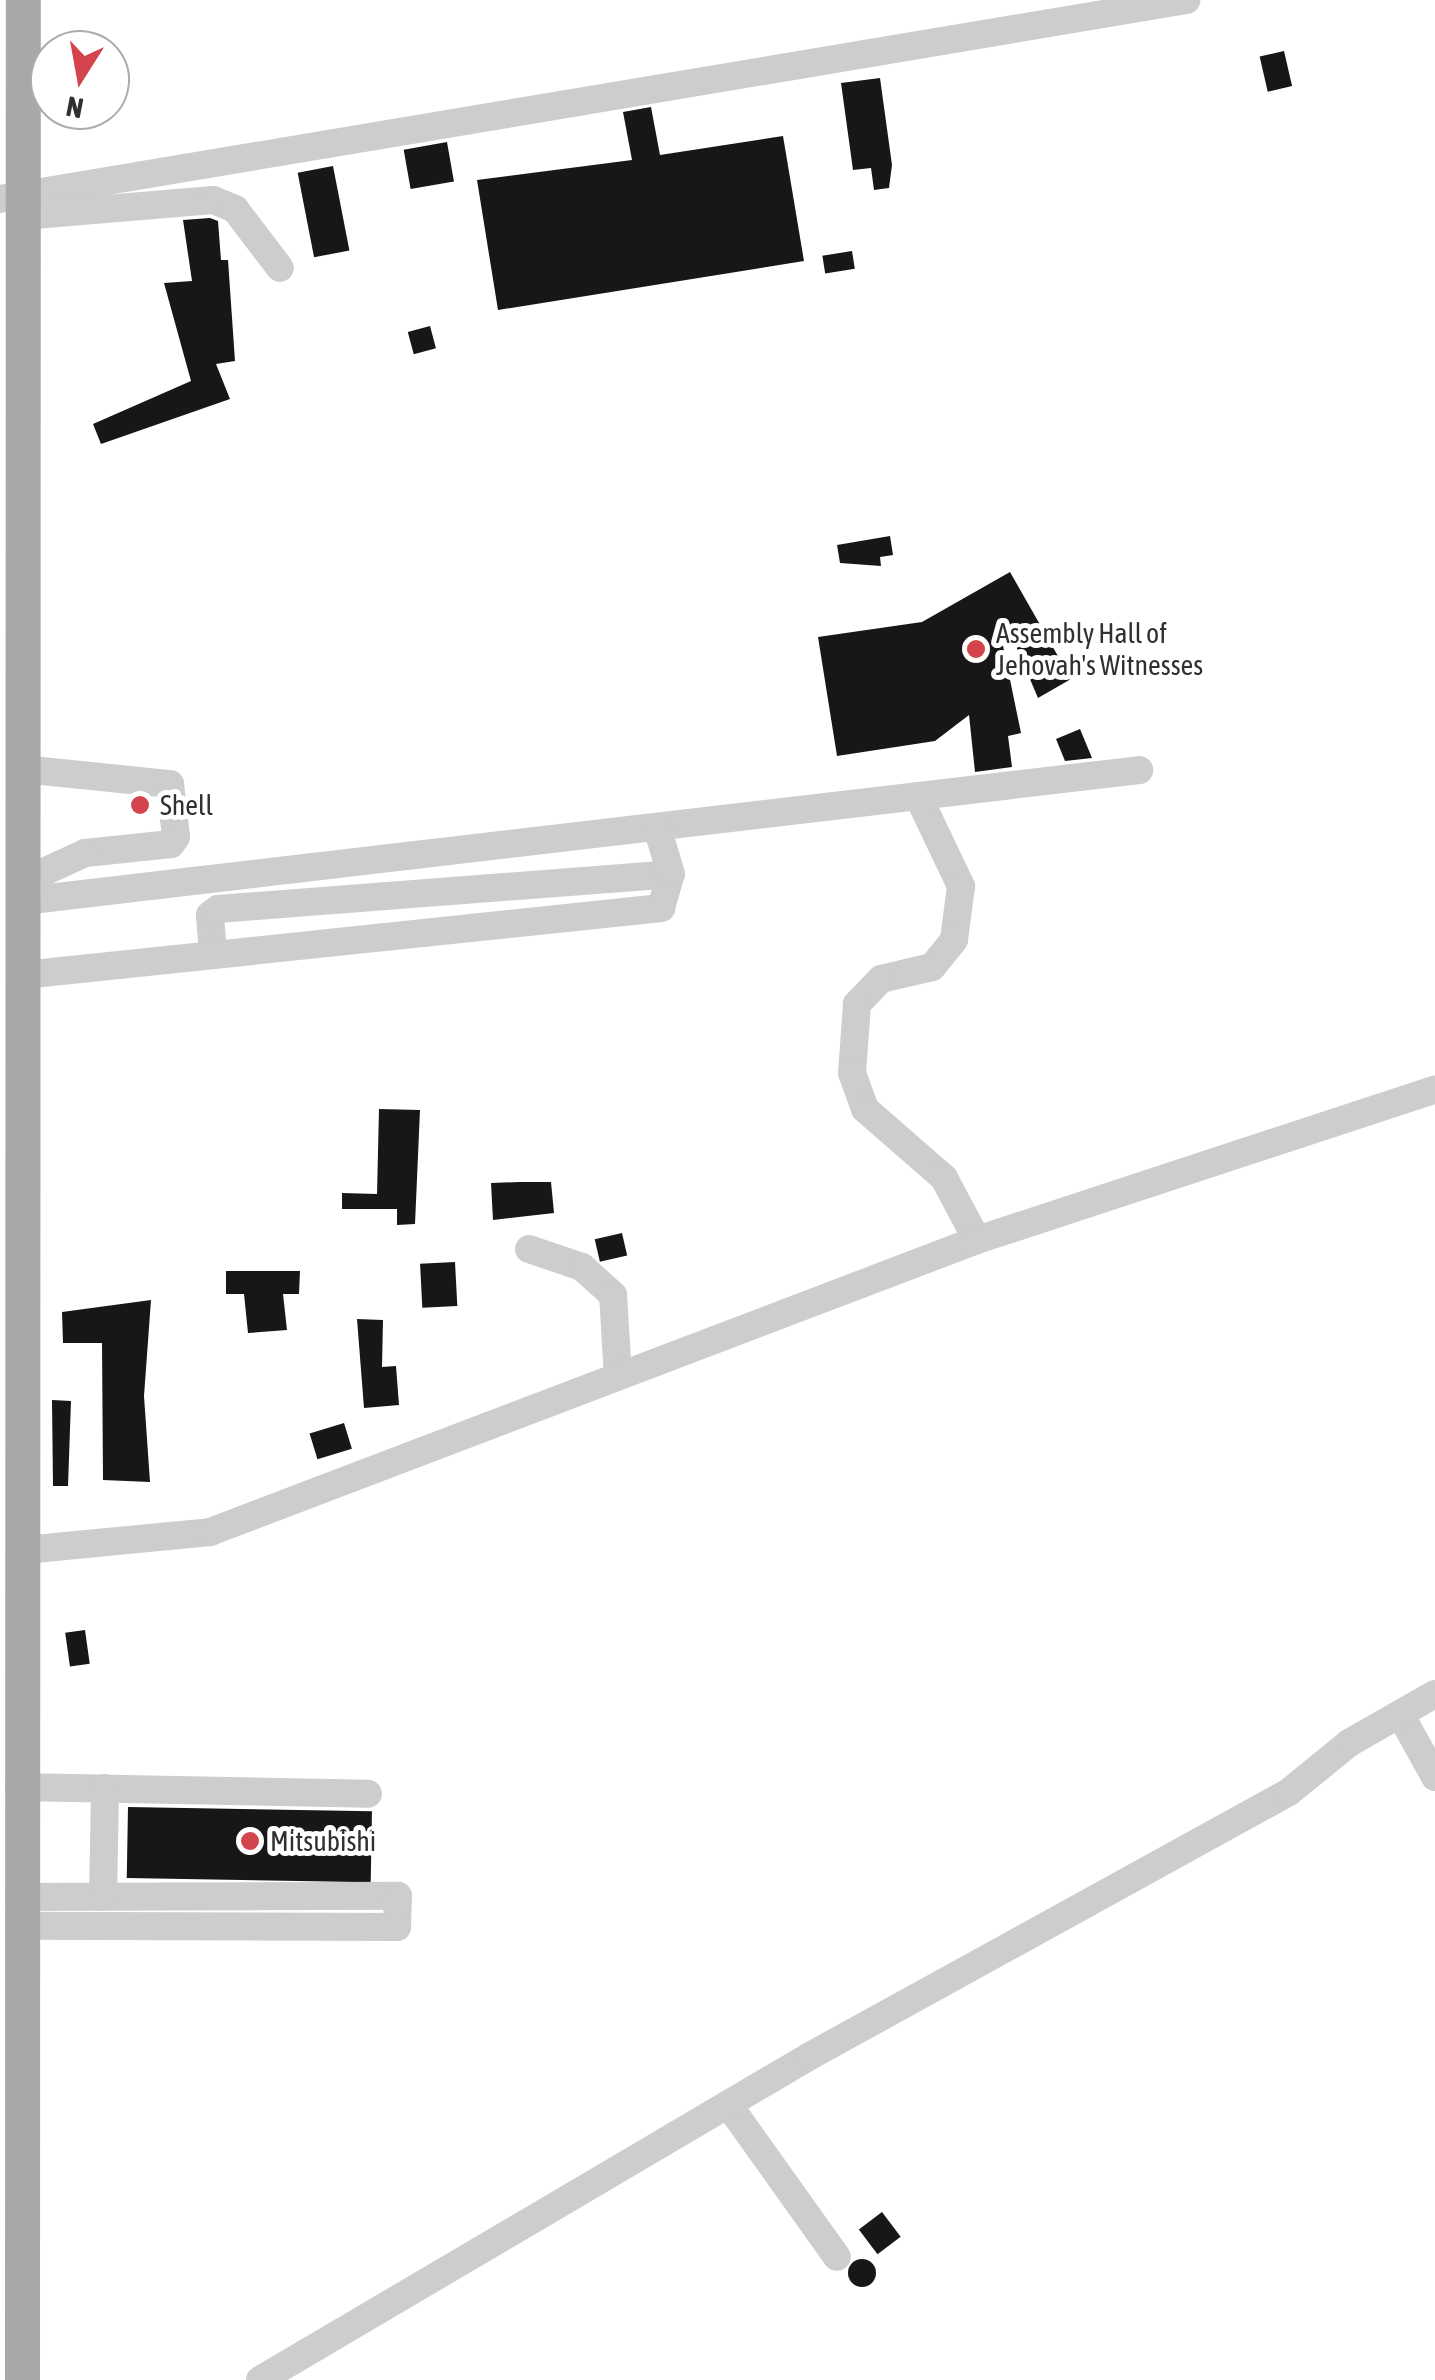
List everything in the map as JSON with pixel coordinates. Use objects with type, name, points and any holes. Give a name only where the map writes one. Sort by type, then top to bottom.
[{"type":"main road","points":[[22,2380],[10,2004],[19,1912],[9,1852],[19,1787],[24,1550],[12,1499],[23,891],[11,477],[14,204],[23,0]]},
{"type":"street","points":[[14,204],[1186,0]]},
{"type":"street","points":[[14,204],[213,200],[236,210],[280,268]]},
{"type":"street","points":[[22,768],[170,784],[176,837],[171,844],[85,854],[23,891]]},
{"type":"street","points":[[23,891],[657,827],[1138,770]]},
{"type":"street","points":[[918,796],[961,886],[954,940],[932,967],[881,980],[857,1004],[852,1073],[866,1109],[944,1178],[978,1240]]},
{"type":"street","points":[[23,976],[661,908],[670,874],[657,827]]},
{"type":"street","points":[[213,955],[210,915],[218,909],[670,874]]},
{"type":"street","points":[[24,1550],[210,1532],[978,1240],[1435,1089]]},
{"type":"street","points":[[529,1249],[582,1267],[613,1295],[618,1376]]},
{"type":"street","points":[[260,2380],[730,2107],[1289,1792],[1435,1694]]},
{"type":"street","points":[[1400,1714],[1435,1777]]},
{"type":"street","points":[[19,1787],[368,1794]]},
{"type":"street","points":[[106,1788],[110,1896],[116,1927]]},
{"type":"street","points":[[110,1896],[398,1896],[397,1927],[116,1927],[19,1912],[110,1896]]},
{"type":"street","points":[[256,1927],[257,1896]]},
{"type":"street","points":[[730,2107],[836,2257]]},
{"type":"building","points":[[1284,51],[1292,86],[1268,92],[1260,57]]},
{"type":"building","points":[[880,78],[892,165],[889,188],[874,190],[871,168],[853,170],[841,83]]},
{"type":"building","points":[[651,107],[660,155],[783,136],[804,261],[498,310],[477,180],[632,160],[623,112]]},
{"type":"building","points":[[447,142],[454,181],[411,189],[404,150]]},
{"type":"building","points":[[333,166],[349,250],[314,257],[298,173]]},
{"type":"building","points":[[183,220],[218,221],[221,260],[228,260],[235,361],[216,364],[230,399],[101,444],[93,424],[191,381],[164,283],[192,281]]},
{"type":"building","points":[[852,251],[855,269],[825,273],[822,256]]},
{"type":"building","points":[[430,326],[436,348],[414,354],[408,332]]},
{"type":"building","points":[[890,536],[893,555],[880,557],[881,566],[840,563],[837,545]]},
{"type":"building","points":[[1010,572],[1071,679],[1038,698],[1010,632],[1001,636],[1021,733],[1008,736],[1012,767],[975,772],[969,715],[935,741],[837,756],[818,637],[922,622]]},
{"type":"building","points":[[1080,729],[1092,758],[1065,761],[1056,739]]},
{"type":"building","points":[[379,1109],[420,1110],[415,1224],[397,1225],[397,1209],[342,1209],[342,1193],[377,1194]]},
{"type":"building","points":[[551,1182],[554,1213],[493,1220],[491,1183]]},
{"type":"building","points":[[622,1233],[627,1255],[600,1262],[595,1239]]},
{"type":"building","points":[[455,1262],[457,1306],[422,1308],[420,1264]]},
{"type":"building","points":[[226,1271],[300,1271],[299,1294],[283,1294],[287,1330],[248,1333],[244,1294],[226,1294]]},
{"type":"building","points":[[151,1300],[144,1396],[150,1482],[103,1480],[102,1343],[63,1343],[62,1312]]},
{"type":"building","points":[[357,1319],[383,1320],[382,1367],[396,1366],[399,1405],[364,1408]]},
{"type":"building","points":[[52,1400],[71,1401],[68,1486],[53,1486]]},
{"type":"building","points":[[344,1423],[352,1449],[317,1459],[310,1434]]},
{"type":"building","points":[[85,1630],[90,1664],[70,1666],[65,1633]]},
{"type":"building","name":"Mitsubishi","points":[[128,1807],[372,1811],[371,1882],[127,1878]]},
{"type":"building","points":[[882,2212],[901,2237],[877,2254],[859,2229]]},
{"type":"building","points":[[862,2259],[872,2263],[876,2273],[872,2283],[862,2287],[852,2283],[848,2273],[852,2263]]},
{"type":"place","name":"Assembly Hall of Jehovah's Witnesses","points":[[976,649]]},
{"type":"place","name":"Shell","points":[[140,805]]},
{"type":"place","name":"Mitsubishi","points":[[250,1841]]}]
